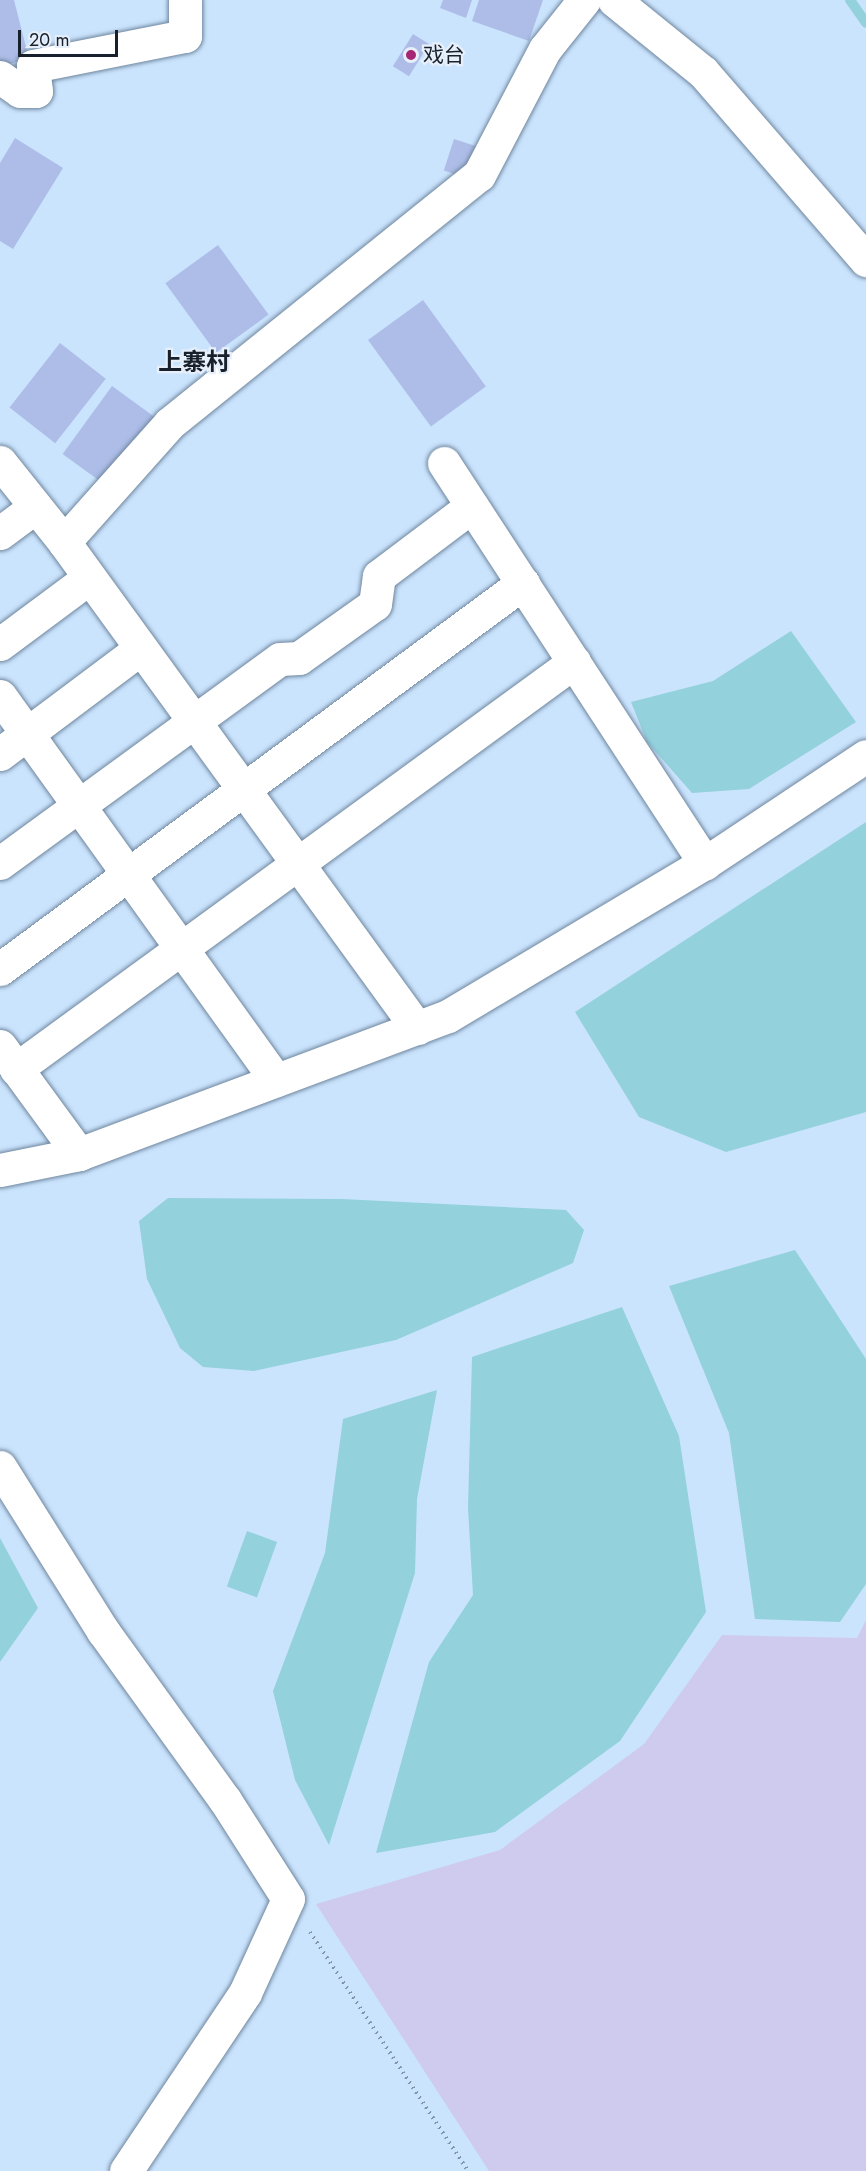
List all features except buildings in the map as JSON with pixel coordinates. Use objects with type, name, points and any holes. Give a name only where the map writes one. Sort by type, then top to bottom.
[{"type":"street","points":[[0,77],[20,91],[36,91],[33,66],[185,36],[184,0]]},
{"type":"street","points":[[64,542],[170,423],[479,175],[545,49],[584,0]]},
{"type":"street","points":[[614,0],[703,72],[866,260]]},
{"type":"street","points":[[0,462],[64,542],[417,1028]]},
{"type":"street","points":[[444,463],[705,863]]},
{"type":"street","points":[[0,863],[280,659],[299,658],[375,604],[379,576],[472,506]]},
{"type":"street","points":[[0,533],[35,507]]},
{"type":"street","points":[[0,644],[89,578]]},
{"type":"street","points":[[0,969],[523,583]]},
{"type":"street","points":[[0,754],[141,648]]},
{"type":"street","points":[[79,1154],[8,1058],[182,948],[574,662]]},
{"type":"street","points":[[0,696],[276,1080]]},
{"type":"street","points":[[0,1170],[79,1154],[448,1016],[705,863],[866,756]]},
{"type":"street","points":[[0,1467],[103,1630],[225,1800],[288,1899],[245,1993],[126,2171]]},
{"type":"path","points":[[288,1899],[468,2171]]},
{"type":"shaded area","points":[[791,631],[856,722],[749,789],[692,793],[647,742],[631,702],[713,681]]},
{"type":"shaded area","points":[[866,822],[866,1112],[726,1152],[639,1117],[575,1012]]},
{"type":"shaded area","points":[[168,1198],[342,1199],[566,1210],[584,1230],[573,1263],[396,1340],[254,1371],[203,1367],[180,1348],[147,1279],[139,1221]]},
{"type":"shaded area","points":[[795,1250],[866,1359],[866,1584],[840,1622],[755,1619],[729,1433],[669,1286]]},
{"type":"shaded area","points":[[622,1307],[679,1436],[706,1612],[620,1741],[495,1832],[376,1853],[429,1662],[473,1595],[468,1508],[472,1357]]},
{"type":"shaded area","points":[[437,1390],[417,1499],[415,1573],[329,1845],[295,1780],[273,1691],[325,1553],[343,1419]]},
{"type":"shaded area","points":[[247,1531],[277,1542],[257,1597],[227,1586]]},
{"type":"shaded area","points":[[0,1538],[38,1608],[0,1662]]},
{"type":"shaded area","points":[[866,1620],[866,2171],[489,2171],[316,1904],[500,1850],[644,1744],[722,1635],[857,1638]]},
{"type":"waterway","points":[[850,0],[866,23]]},
{"type":"place","name":"戏台","points":[[411,55]]},
{"type":"district","name":"上寨村","points":[[194,362]]}]
